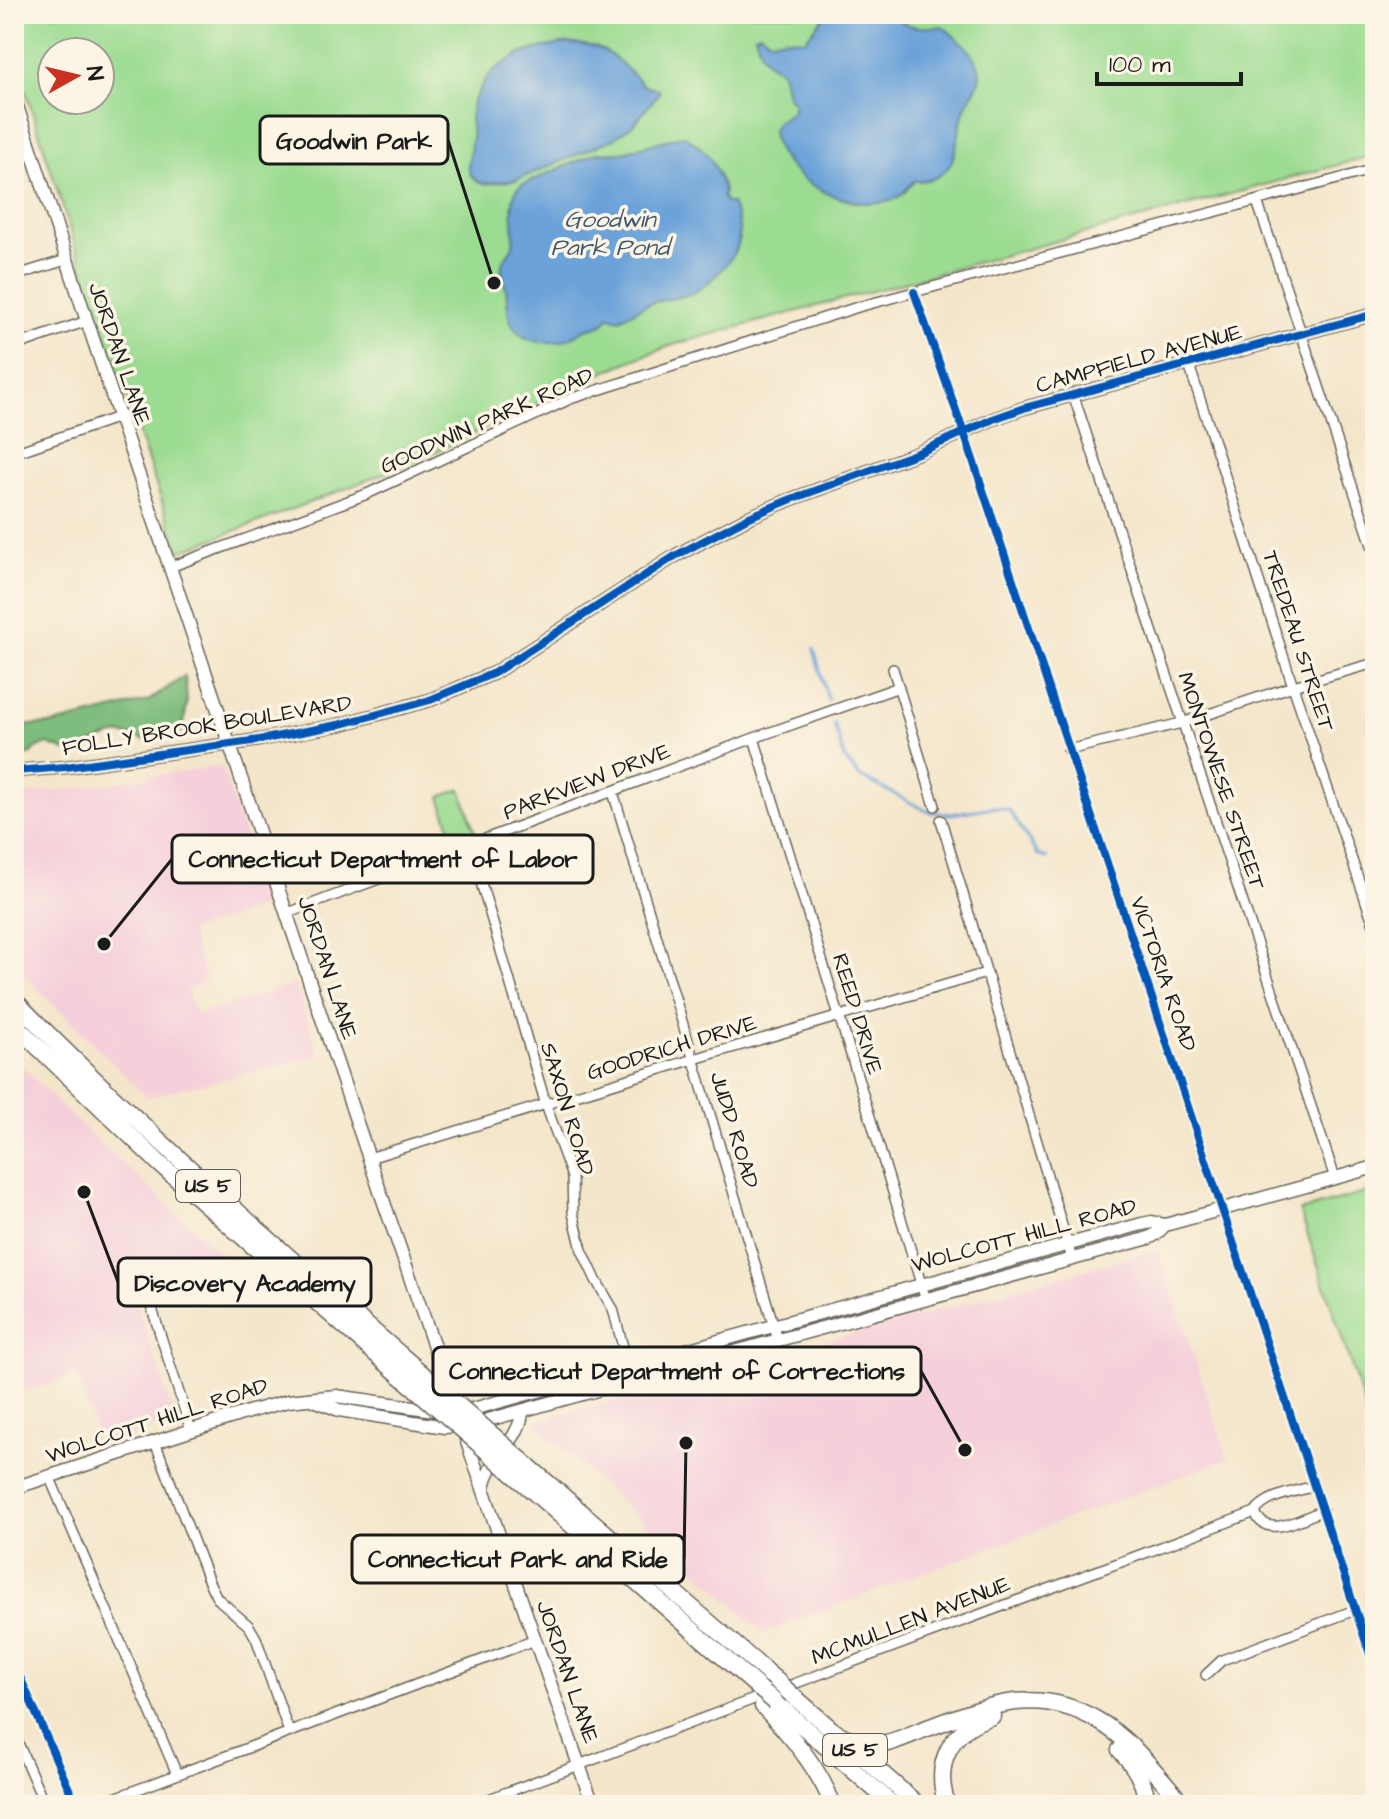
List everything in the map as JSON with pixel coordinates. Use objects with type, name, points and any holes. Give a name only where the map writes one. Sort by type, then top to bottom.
[{"type":"highway","name":"US 5","points":[[14,1000],[192,1172],[406,1370]]},
{"type":"highway","name":"US 5","points":[[14,1024],[171,1174],[516,1466],[778,1682],[918,1805]]},
{"type":"highway","name":"US 5","points":[[516,1466],[754,1691],[893,1805]]},
{"type":"highway","points":[[835,1732],[859,1743],[880,1744],[1001,1703],[1027,1701],[1054,1704],[1082,1712],[1109,1728],[1136,1752],[1184,1805]]},
{"type":"highway","points":[[769,1704],[783,1728],[808,1759],[833,1805]]},
{"type":"highway","points":[[947,1805],[942,1769],[956,1737],[982,1719],[1023,1711],[1063,1716],[1103,1735],[1134,1767],[1146,1790],[1147,1805]]},
{"type":"main road","name":"JORDAN LANE","points":[[14,97],[66,260],[369,1158],[593,1805]]},
{"type":"main road","name":"CAMPFIELD AVENUE","points":[[918,453],[993,419],[1073,394],[1375,314]]},
{"type":"main road","name":"FOLLY BROOK BOULEVARD","points":[[14,771],[66,767],[338,725],[430,700],[494,673],[675,556],[716,534],[789,500],[918,453]]},
{"type":"main road","points":[[1165,1225],[1375,1167]]},
{"type":"main road","name":"WOLCOTT HILL ROAD","points":[[14,1488],[191,1430],[298,1399],[336,1396],[441,1411],[473,1409],[1148,1222],[1165,1225]]},
{"type":"main road","name":"WOLCOTT HILL ROAD","points":[[314,1400],[354,1413],[445,1427],[462,1426],[1153,1237],[1165,1225]]},
{"type":"main road","points":[[390,1404],[409,1398],[421,1388],[431,1372],[436,1350]]},
{"type":"main road","points":[[354,1413],[356,1399]]},
{"type":"main road","points":[[484,1493],[489,1470],[520,1425],[522,1411]]},
{"type":"street","name":"GOODWIN PARK ROAD","points":[[170,567],[367,494],[570,399],[858,307],[1375,169]]},
{"type":"street","points":[[1257,201],[1375,554]]},
{"type":"street","points":[[14,276],[66,260]]},
{"type":"street","name":"VICTORIA ROAD","points":[[914,292],[964,433],[1375,1669]]},
{"type":"street","points":[[14,346],[87,321]]},
{"type":"street","name":"TREDEAU STREET","points":[[1189,365],[1375,928]]},
{"type":"street","name":"MONTOWESE STREET","points":[[1073,394],[1335,1178]]},
{"type":"street","points":[[14,453],[119,417]]},
{"type":"street","points":[[1068,750],[1182,723],[1375,663]]},
{"type":"street","points":[[893,669],[935,806]]},
{"type":"street","name":"PARKVIEW DRIVE","points":[[288,913],[754,738],[899,687]]},
{"type":"street","name":"REED DRIVE","points":[[754,738],[926,1300]]},
{"type":"street","name":"JUDD ROAD","points":[[613,792],[778,1340]]},
{"type":"street","points":[[941,820],[1072,1259]]},
{"type":"street","name":"SAXON ROAD","points":[[470,845],[546,1105],[572,1177],[573,1213],[582,1250],[613,1309],[632,1381]]},
{"type":"street","name":"GOODRICH DRIVE","points":[[369,1158],[986,973]]},
{"type":"street","points":[[146,1290],[191,1430]]},
{"type":"street","points":[[155,1442],[209,1582],[217,1598],[249,1626],[256,1638],[289,1732]]},
{"type":"street","points":[[49,1476],[177,1774]]},
{"type":"street","name":"MCMULLEN AVENUE","points":[[473,1805],[1255,1512],[1266,1501],[1314,1486]]},
{"type":"street","points":[[1255,1512],[1258,1520],[1267,1526],[1283,1525],[1323,1510]]},
{"type":"street","points":[[1206,1675],[1222,1660],[1355,1610]]},
{"type":"street","points":[[96,1805],[535,1640]]},
{"type":"street","points":[[14,1663],[76,1805]]},
{"type":"street","points":[[14,1734],[45,1805]]},
{"type":"shaded area","points":[[221,766],[268,905],[190,931],[206,981],[186,990],[197,1015],[295,984],[320,1056],[147,1097],[14,965],[14,795]]},
{"type":"shaded area","points":[[14,1058],[71,1116],[235,1267],[134,1295],[176,1421],[100,1446],[77,1375],[14,1395]]},
{"type":"shaded area","points":[[1158,1250],[1228,1459],[763,1633],[533,1422]]},
{"type":"green space","points":[[14,14],[1375,14],[1375,155],[676,344],[582,382],[399,467],[179,552],[14,55]]},
{"type":"green space","points":[[185,676],[187,702],[183,731],[149,741],[122,734],[109,736],[79,750],[66,751],[48,744],[36,748],[30,755],[14,755],[14,726],[54,724],[148,701]]},
{"type":"green space","points":[[461,789],[475,832],[454,839],[440,797]]},
{"type":"green space","points":[[1375,1190],[1375,1437],[1300,1211]]},
{"type":"water","points":[[829,14],[899,14],[901,21],[909,25],[942,26],[968,49],[979,68],[978,85],[965,108],[949,167],[941,175],[914,181],[901,195],[890,201],[854,202],[816,188],[786,163],[776,147],[772,130],[778,121],[792,112],[794,103],[787,96],[782,71],[768,63],[755,35],[760,33],[771,40],[805,40]]},
{"type":"water","name":"Goodwin Park Pond","points":[[568,43],[602,50],[621,63],[643,85],[659,90],[659,93],[635,123],[614,139],[516,180],[478,182],[468,168],[472,136],[470,118],[473,102],[485,80],[494,70],[518,55]]},
{"type":"water","name":"Goodwin Park Pond","points":[[684,135],[710,159],[718,173],[724,192],[722,196],[726,203],[731,203],[736,216],[739,239],[729,261],[709,282],[691,294],[648,304],[620,319],[609,316],[600,325],[571,338],[541,342],[522,335],[510,320],[502,275],[503,262],[513,244],[512,205],[516,191],[521,185],[596,153],[623,152]]},
{"type":"waterway","points":[[814,649],[828,700]]},
{"type":"waterway","points":[[834,723],[844,758],[859,776],[929,812],[951,814],[993,807],[1009,810],[1038,855],[1047,858]]},
{"type":"cycle path","points":[[914,292],[964,433],[1375,1669]]},
{"type":"cycle path","points":[[14,771],[66,767],[259,740],[338,725],[430,700],[494,673],[675,556],[789,500],[918,453],[1024,408],[1375,314]]},
{"type":"cycle path","points":[[14,1663],[76,1805]]},
{"type":"place","name":"Goodwin Park","points":[[494,283]]},
{"type":"place","name":"Connecticut Department of Labor","points":[[104,944]]},
{"type":"place","name":"Discovery Academy","points":[[84,1192]]},
{"type":"place","name":"Connecticut Park and Ride","points":[[686,1443]]},
{"type":"place","name":"Connecticut Department of Corrections","points":[[965,1450]]}]
